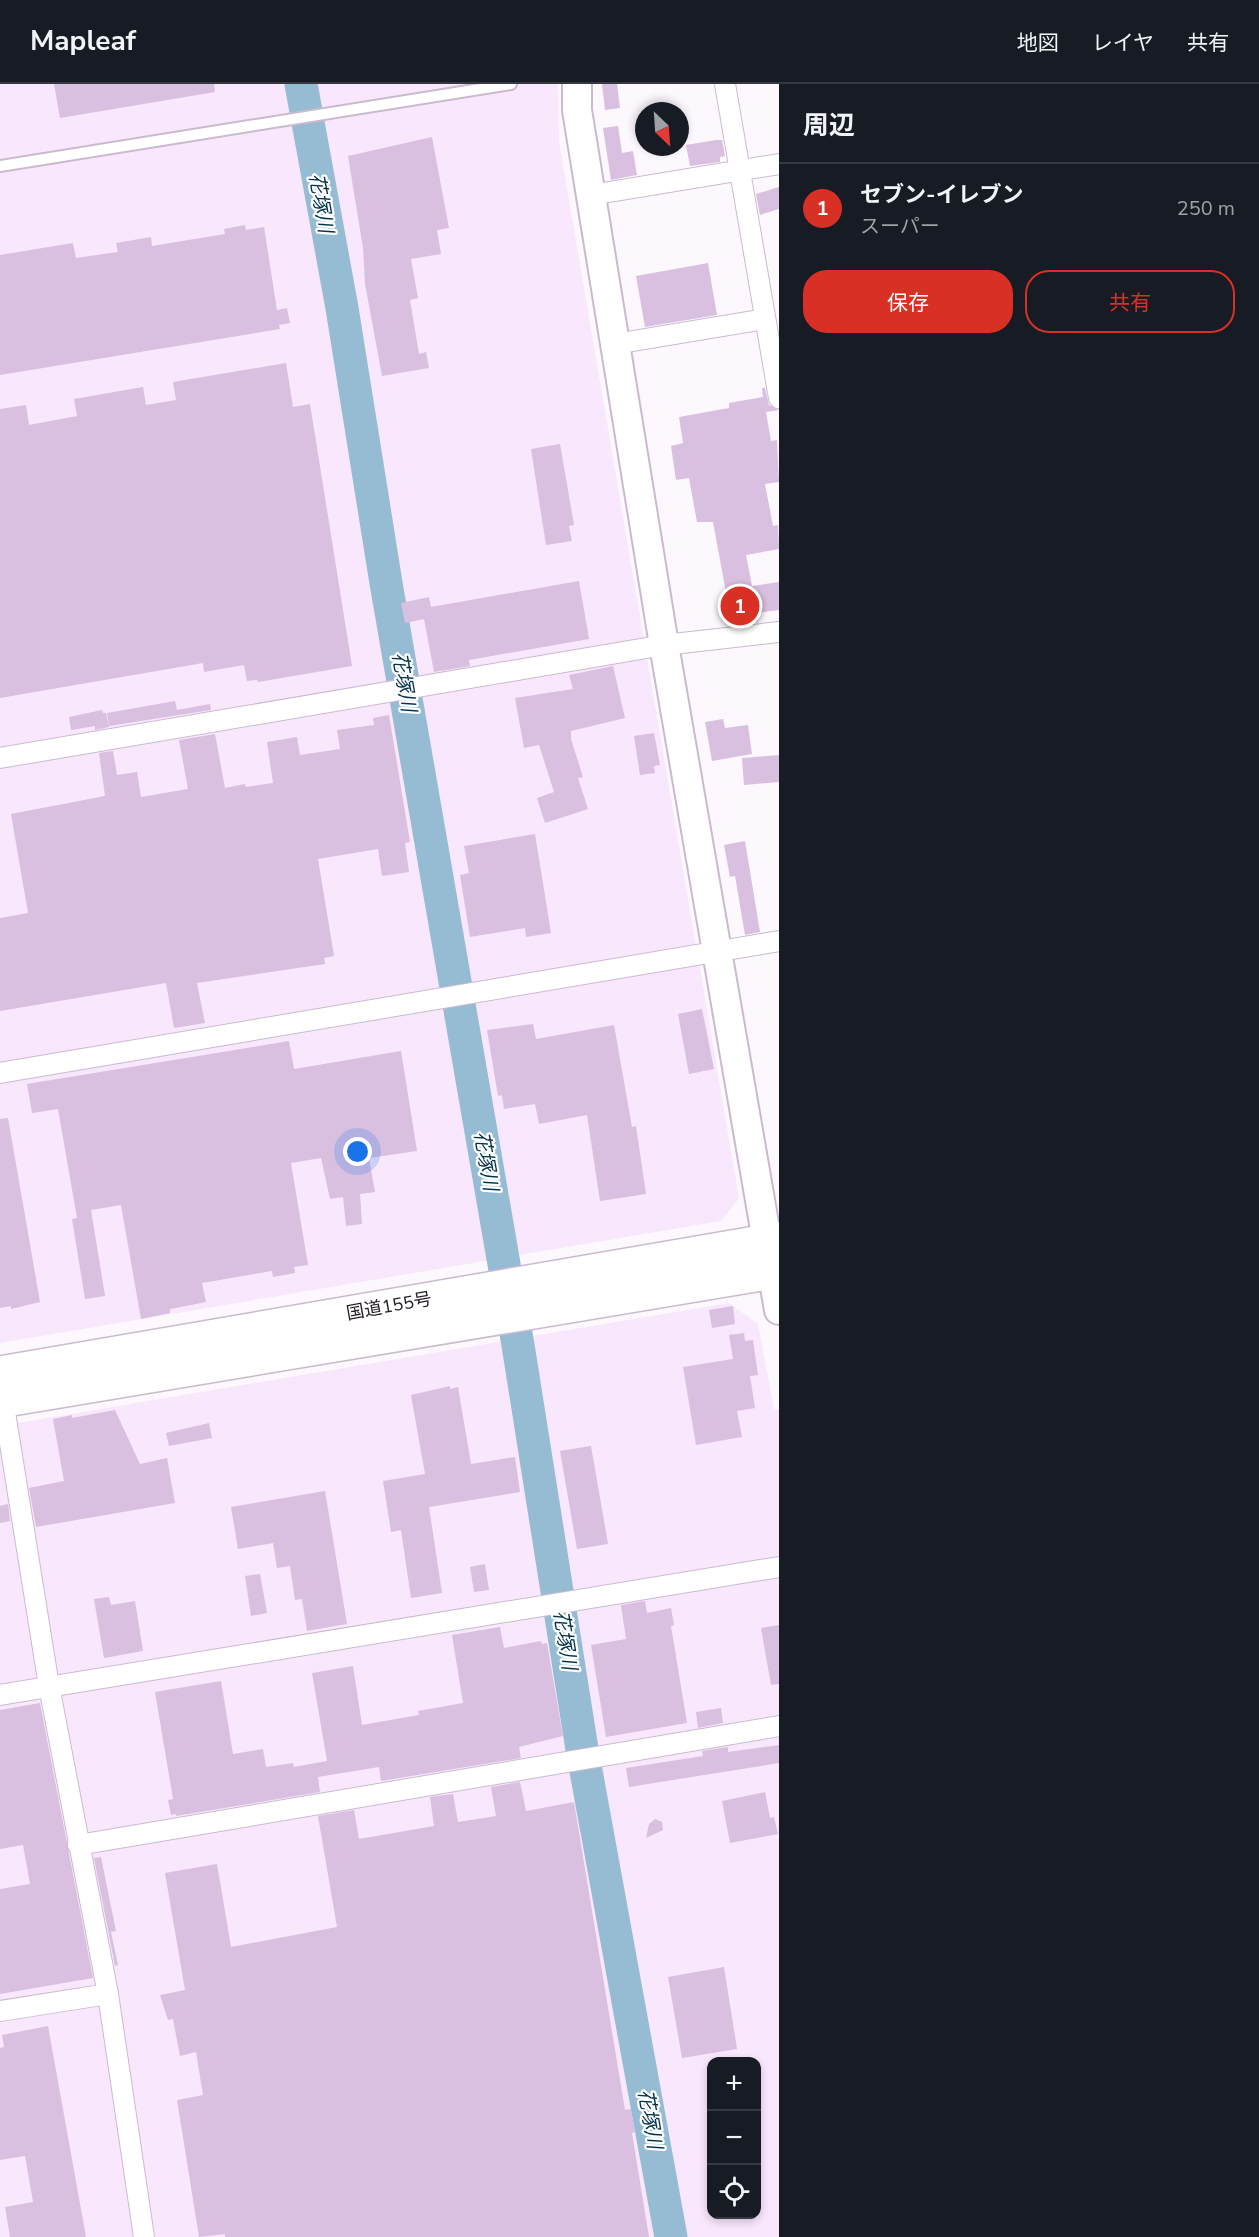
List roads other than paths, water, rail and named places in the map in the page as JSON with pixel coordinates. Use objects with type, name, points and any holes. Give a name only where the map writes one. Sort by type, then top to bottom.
[{"type":"highway","name":"国道155号","points":[[1,1391],[774,1256]]},
{"type":"street","points":[[577,84],[577,110],[664,645],[717,952],[774,1256],[779,1310]]},
{"type":"street","points":[[725,84],[739,170],[770,321],[779,398]]},
{"type":"street","points":[[591,195],[779,164]]},
{"type":"street","points":[[615,344],[770,321]]},
{"type":"street","points":[[0,758],[664,645],[779,632]]},
{"type":"street","points":[[0,1073],[779,941]]},
{"type":"street","points":[[1,1391],[49,1686],[108,1994],[144,2237]]},
{"type":"street","points":[[0,1695],[779,1567]]},
{"type":"street","points":[[78,1845],[779,1726]]},
{"type":"street","points":[[0,2011],[108,1994]]},
{"type":"lane","points":[[0,166],[511,84]]},
{"type":"waterway","name":"花塚川","points":[[301,84],[342,308],[386,583],[518,1345],[582,1749],[671,2237]]},
{"type":"place","name":"セブン-イレブン","points":[[740,606]]}]
